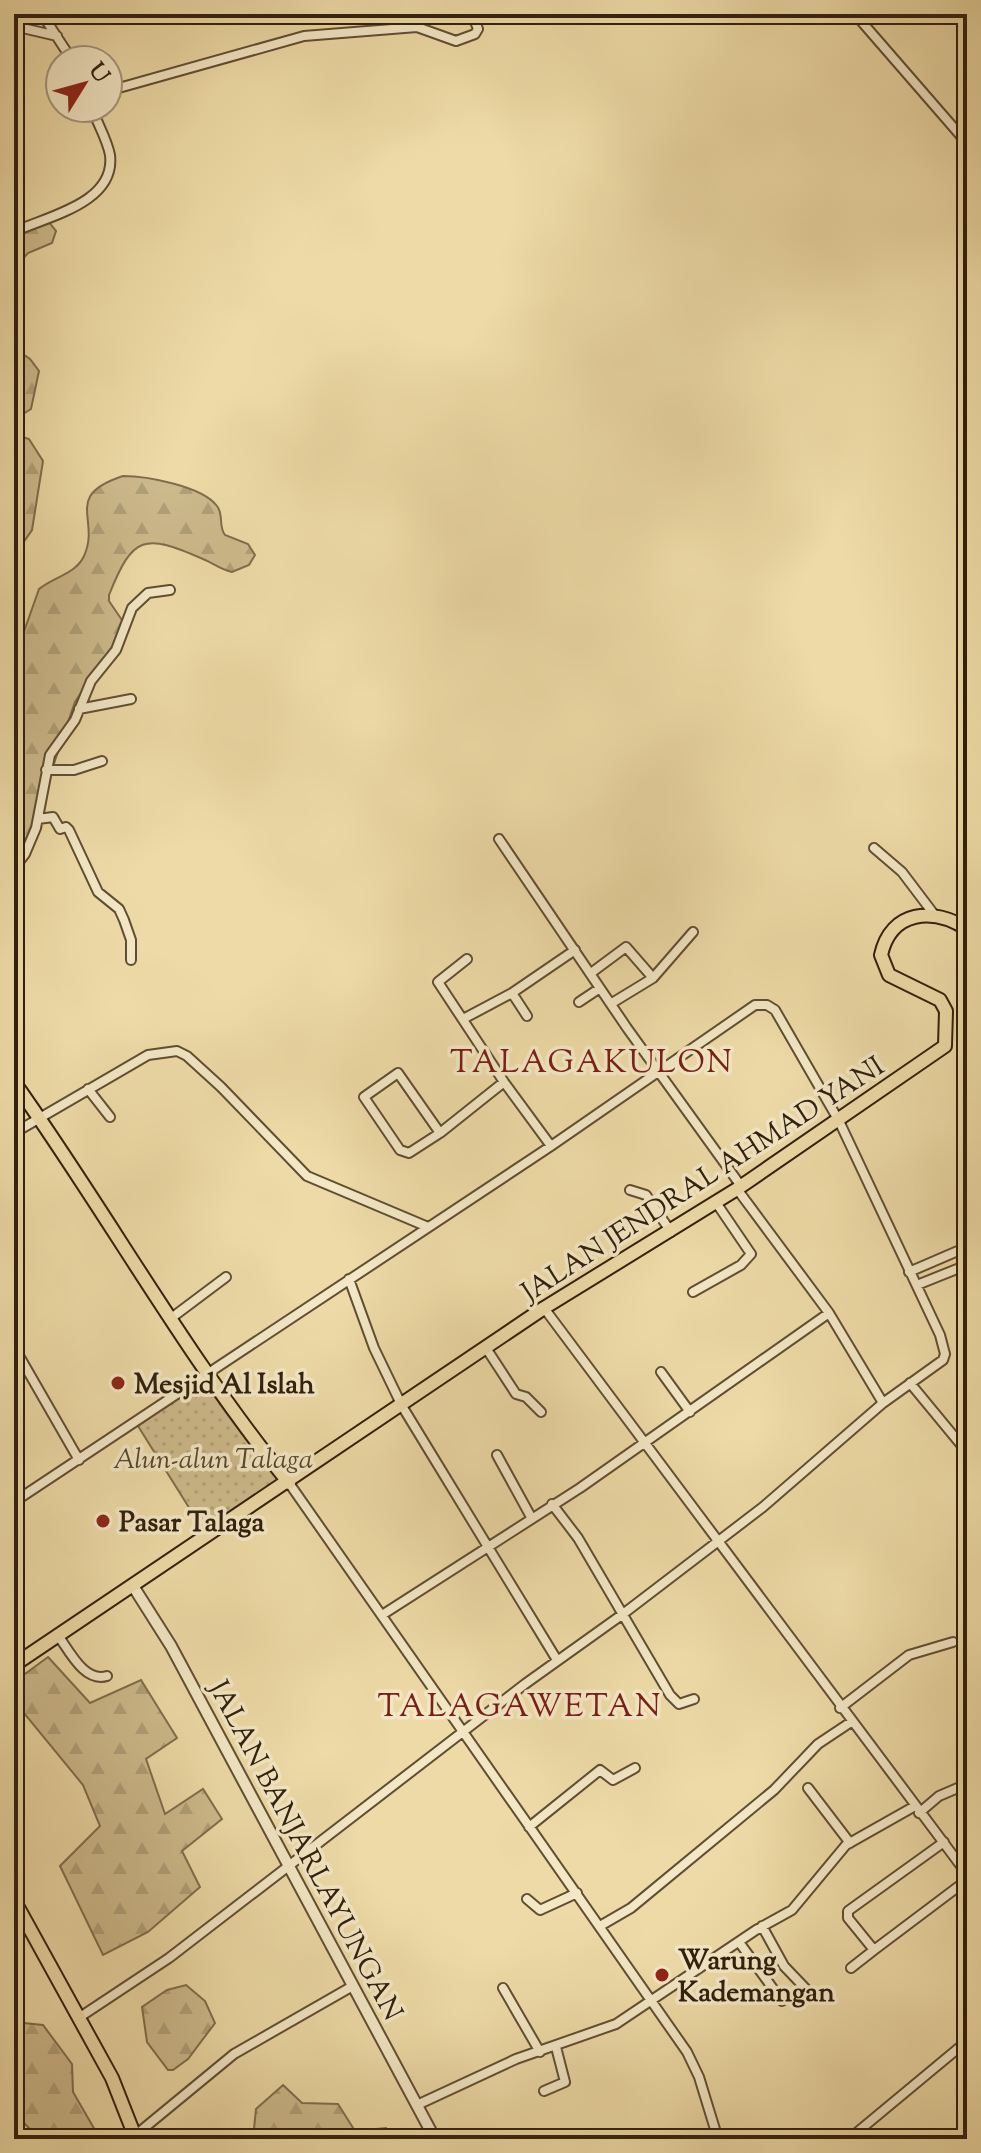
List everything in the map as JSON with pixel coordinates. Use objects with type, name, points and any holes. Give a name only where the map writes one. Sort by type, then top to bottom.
[{"type":"main road","points":[[933,913],[967,929]]},
{"type":"main road","name":"JALAN JENDRAL AHMAD YANI","points":[[14,1665],[289,1483],[544,1308],[671,1232],[839,1121],[945,1046],[946,1011],[940,1000],[889,975],[881,955],[888,936],[900,926],[916,916],[933,913]]},
{"type":"main road","points":[[14,1082],[207,1376],[289,1483]]},
{"type":"main road","points":[[14,1900],[112,2078],[134,2138]]},
{"type":"street","points":[[42,14],[62,44]]},
{"type":"street","points":[[124,87],[304,36],[417,27],[456,41],[475,34],[478,29],[472,14]]},
{"type":"street","points":[[855,14],[967,143]]},
{"type":"street","points":[[14,26],[57,36]]},
{"type":"street","points":[[14,232],[74,208],[93,193],[105,176],[110,157],[98,124]]},
{"type":"street","points":[[14,868],[25,854],[38,819],[50,755],[79,709],[91,681],[116,650],[138,599],[170,590]]},
{"type":"street","points":[[79,709],[131,699]]},
{"type":"street","points":[[46,770],[74,770],[102,761]]},
{"type":"street","points":[[38,819],[53,817],[60,829],[66,827],[69,830],[98,892],[119,909],[131,940],[131,960]]},
{"type":"street","points":[[499,839],[829,1313],[883,1403]]},
{"type":"street","points":[[874,848],[902,872],[933,913]]},
{"type":"street","points":[[612,1003],[653,978],[693,932]]},
{"type":"street","points":[[591,973],[626,947],[653,978]]},
{"type":"street","points":[[463,1019],[512,993],[575,950]]},
{"type":"street","points":[[467,959],[438,982],[551,1146]]},
{"type":"street","points":[[579,1002],[600,988]]},
{"type":"street","points":[[512,993],[527,1016]]},
{"type":"street","points":[[14,1502],[551,1146],[749,1009],[767,1005],[775,1010],[839,1121],[917,1285],[945,1354],[943,1360],[883,1403],[719,1541],[557,1660],[169,1958],[80,2017]]},
{"type":"street","points":[[14,1133],[148,1055],[177,1051],[221,1087],[307,1176],[428,1227]]},
{"type":"street","points":[[440,1133],[398,1073],[364,1097],[404,1153],[440,1133],[504,1082]]},
{"type":"street","points":[[88,1089],[110,1117]]},
{"type":"street","points":[[630,1190],[646,1195],[671,1232]]},
{"type":"street","points":[[693,1292],[750,1257],[749,1248],[715,1201]]},
{"type":"street","points":[[909,1272],[967,1247]]},
{"type":"street","points":[[917,1285],[967,1265]]},
{"type":"street","points":[[170,1319],[226,1277]]},
{"type":"street","points":[[349,1279],[374,1348],[402,1406],[557,1660]]},
{"type":"street","points":[[544,1308],[967,1874]]},
{"type":"street","points":[[382,1615],[690,1412],[829,1313]]},
{"type":"street","points":[[14,1347],[79,1460]]},
{"type":"street","points":[[486,1348],[516,1394],[526,1397],[541,1412]]},
{"type":"street","points":[[661,1372],[690,1412]]},
{"type":"street","points":[[910,1383],[967,1452]]},
{"type":"street","points":[[497,1455],[531,1517]]},
{"type":"street","points":[[289,1483],[694,2064],[717,2139]]},
{"type":"street","points":[[552,1504],[578,1538],[674,1701],[679,1704],[694,1699]]},
{"type":"street","name":"JALAN BANJARLAYUNGAN","points":[[133,1586],[171,1646],[435,2139]]},
{"type":"street","points":[[57,1634],[88,1674],[99,1679],[107,1676]]},
{"type":"street","points":[[840,1708],[909,1655],[953,1642]]},
{"type":"street","points":[[600,1926],[639,1902],[774,1790],[786,1773],[804,1761],[818,1744],[851,1722]]},
{"type":"street","points":[[529,1827],[600,1770],[613,1780],[635,1768]]},
{"type":"street","points":[[417,2105],[492,2069],[616,2024],[798,1905],[850,1843],[967,1784]]},
{"type":"street","points":[[808,1788],[850,1843]]},
{"type":"street","points":[[874,1950],[848,1918],[848,1911],[944,1842]]},
{"type":"street","points":[[851,1968],[967,1880]]},
{"type":"street","points":[[527,1899],[540,1910],[577,1893]]},
{"type":"street","points":[[762,1926],[784,1966],[806,1989]]},
{"type":"street","points":[[739,1942],[782,2001]]},
{"type":"street","points":[[134,2138],[234,2054],[351,1987]]},
{"type":"street","points":[[503,1988],[540,2052]]},
{"type":"street","points":[[849,2139],[967,2041]]},
{"type":"street","points":[[544,2091],[565,2082],[556,2047]]},
{"type":"green space","points":[[48,221],[56,231],[52,243],[28,253],[14,269],[14,233]]},
{"type":"green space","points":[[14,348],[30,359],[39,371],[31,409],[20,416],[14,415]]},
{"type":"green space","points":[[14,434],[29,439],[43,461],[32,530],[14,556]]},
{"type":"green space","points":[[123,476],[173,484],[210,499],[219,509],[225,535],[248,544],[255,555],[249,565],[232,572],[167,545],[154,543],[134,550],[126,560],[109,601],[126,626],[75,702],[21,860],[14,867],[14,660],[39,589],[76,567],[84,556],[89,531],[88,500],[105,484]]},
{"type":"green space","name":"Alun-alun Talaga","points":[[214,1373],[286,1483],[203,1530],[138,1426]]},
{"type":"green space","points":[[48,1657],[90,1703],[141,1680],[177,1738],[146,1759],[165,1814],[203,1789],[222,1819],[182,1851],[200,1887],[148,1932],[103,1955],[60,1866],[100,1826],[83,1785],[14,1701],[14,1682]]},
{"type":"green space","points":[[186,1985],[205,2001],[215,2023],[188,2059],[173,2070],[168,2070],[147,2042],[142,2007],[167,1990]]},
{"type":"green space","points":[[14,2022],[43,2025],[72,2064],[73,2092],[95,2130],[85,2139],[40,2139],[14,2113]]},
{"type":"green space","points":[[283,2085],[302,2103],[338,2104],[355,2131],[386,2128],[393,2139],[253,2139],[256,2109]]},
{"type":"place","name":"Mesjid Al Islah","points":[[118,1383]]},
{"type":"place","name":"Pasar Talaga","points":[[103,1521]]},
{"type":"place","name":"Warung Kademangan","points":[[662,1975]]},
{"type":"district","name":"TALAGAKULON","points":[[592,1061]]},
{"type":"district","name":"TALAGAWETAN","points":[[520,1705]]}]
